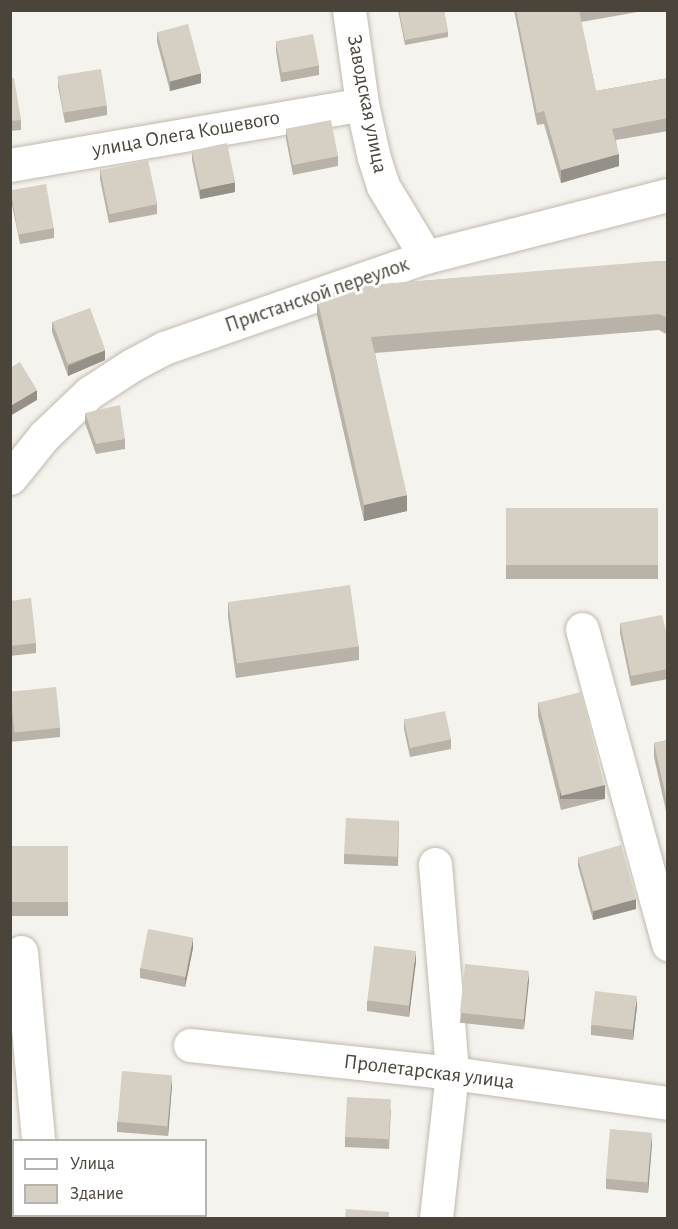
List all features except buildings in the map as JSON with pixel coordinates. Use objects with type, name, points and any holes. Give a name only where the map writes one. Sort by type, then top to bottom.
[{"type":"street","name":"Заводская улица","points":[[349,10],[362,104],[383,186],[426,257]]},
{"type":"street","name":"улица Олега Кошевого","points":[[10,165],[362,104]]},
{"type":"street","name":"Пристанской переулок","points":[[10,478],[44,436],[89,393],[142,359],[164,348],[426,257],[668,195]]},
{"type":"street","points":[[582,628],[668,944]]},
{"type":"street","points":[[435,864],[452,1073],[436,1218]]},
{"type":"street","points":[[21,952],[38,1139]]},
{"type":"street","name":"Пролетарская улица","points":[[190,1045],[452,1073],[668,1104]]}]
